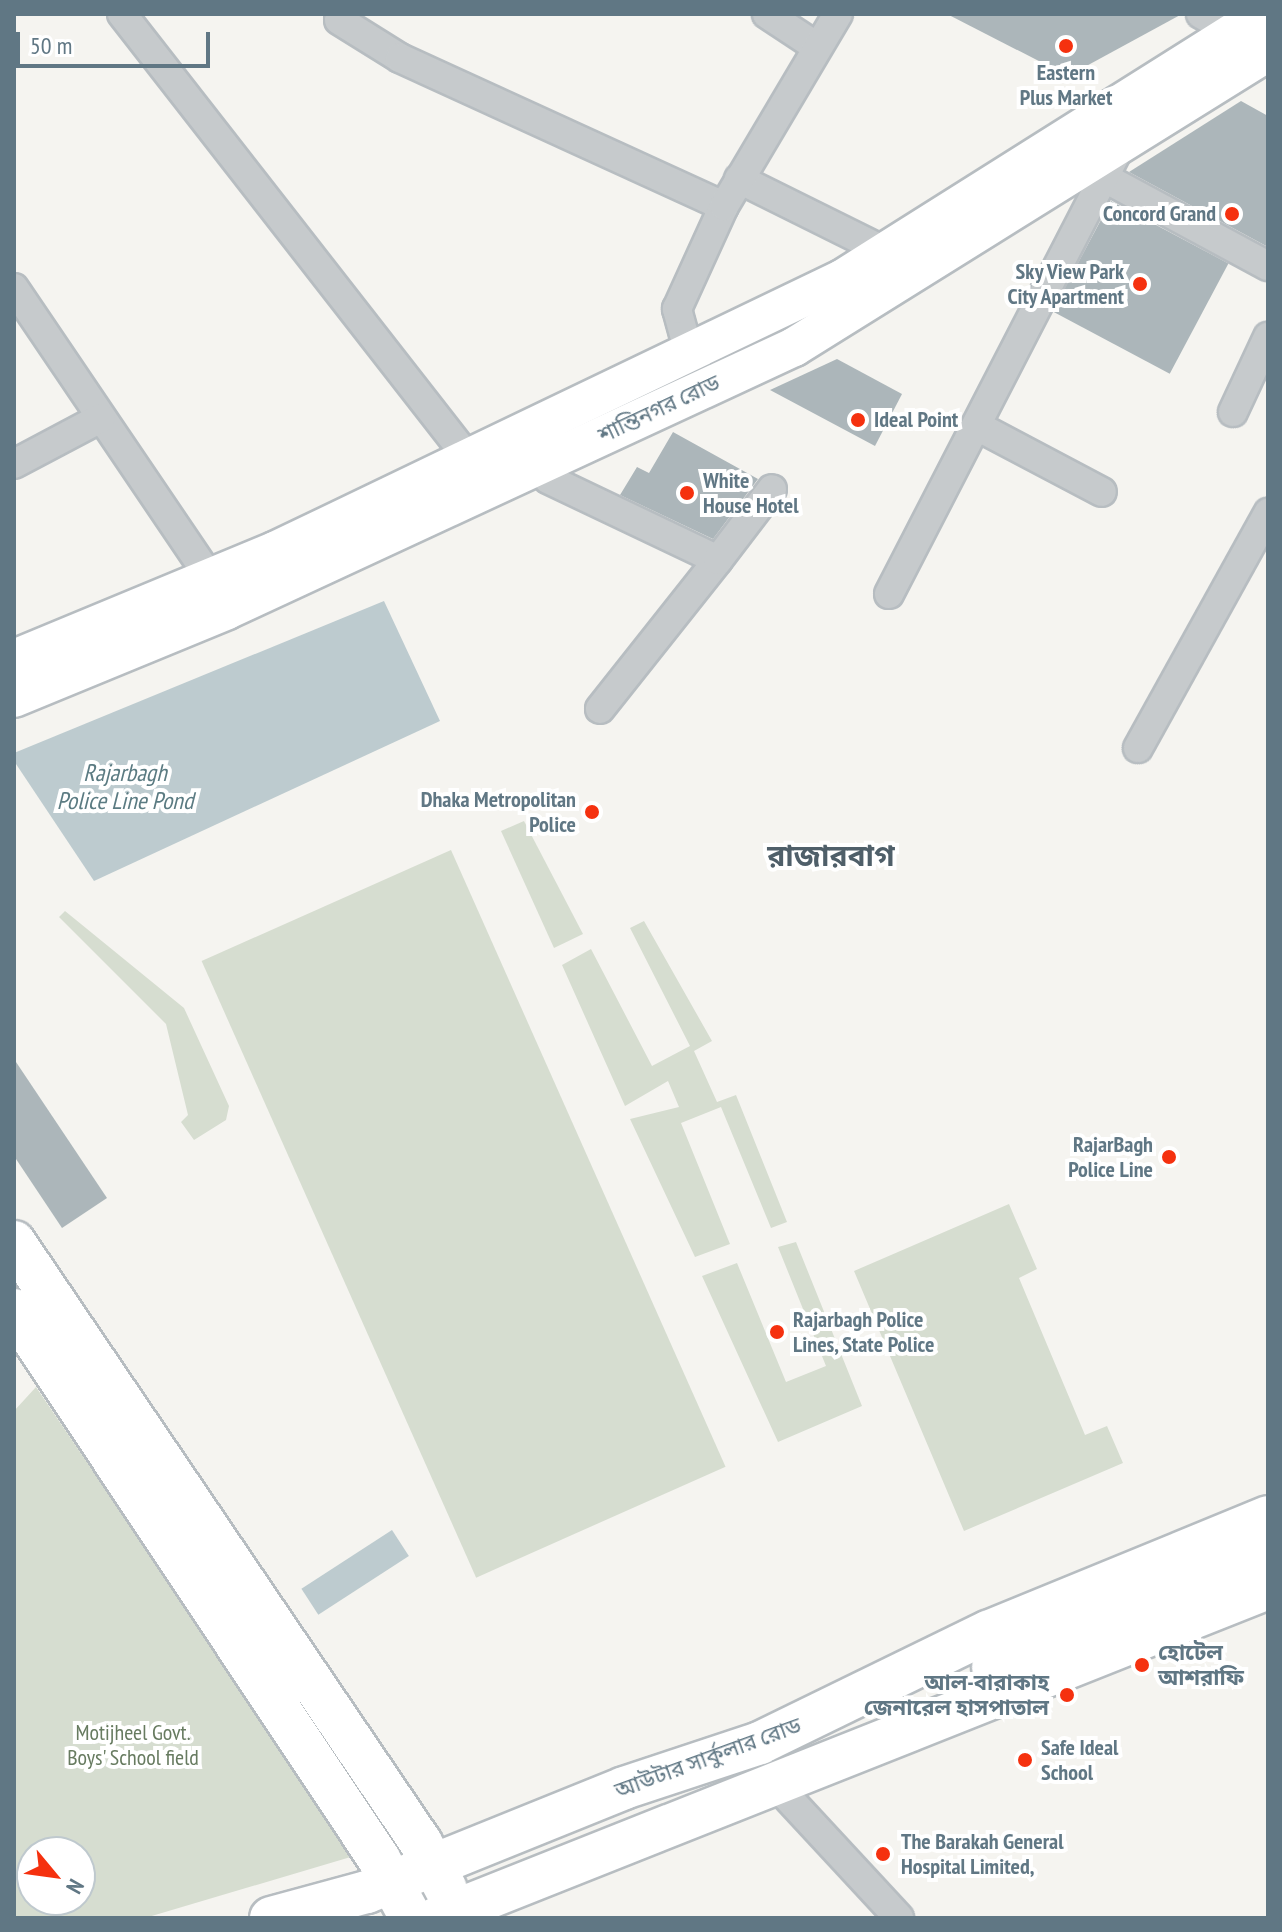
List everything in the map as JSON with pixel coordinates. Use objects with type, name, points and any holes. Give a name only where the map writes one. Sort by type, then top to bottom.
[{"type":"main road","name":"শান্তিনগর রোড","points":[[430,497],[469,459],[689,353],[886,252],[1232,19]]},
{"type":"main road","name":"শান্তিনগর রোড","points":[[14,698],[219,594],[430,497],[541,463],[855,314],[1123,141],[1268,52]]},
{"type":"main road","name":"শান্তিনগর রোড","points":[[14,659],[219,594]]},
{"type":"main road","points":[[14,1242],[434,1865],[451,1916]]},
{"type":"main road","points":[[14,1310],[402,1900]]},
{"type":"main road","name":"আউটার সার্কুলার রোড","points":[[271,1918],[402,1900],[434,1865],[624,1788],[760,1743],[988,1632],[1268,1517]]},
{"type":"main road","points":[[894,1734],[940,1694],[1005,1661],[1268,1550]]},
{"type":"main road","name":"আউটার সার্কুলার রোড","points":[[451,1916],[894,1734],[1263,1596]]},
{"type":"street","points":[[122,14],[469,459]]},
{"type":"street","points":[[767,14],[817,47]]},
{"type":"street","points":[[689,353],[677,309],[724,206],[838,14]]},
{"type":"street","points":[[339,20],[400,58],[724,206]]},
{"type":"street","points":[[889,594],[1123,141]]},
{"type":"street","points":[[1105,178],[1268,266]]},
{"type":"street","points":[[739,179],[886,252]]},
{"type":"street","points":[[14,288],[219,594]]},
{"type":"street","points":[[1233,412],[1268,337]]},
{"type":"street","points":[[14,464],[101,418]]},
{"type":"street","points":[[977,426],[1102,492]]},
{"type":"street","points":[[541,463],[548,479],[718,560]]},
{"type":"street","points":[[600,709],[772,489]]},
{"type":"street","points":[[1138,748],[1268,513]]},
{"type":"street","points":[[776,1785],[899,1918]]},
{"type":"green space","points":[[524,821],[583,934],[554,948],[501,831]]},
{"type":"green space","points":[[451,850],[726,1467],[476,1578],[202,961]]},
{"type":"green space","points":[[65,911],[184,1008],[229,1106],[226,1120],[194,1140],[181,1122],[188,1115],[166,1024],[59,917]]},
{"type":"green space","points":[[644,921],[712,1041],[694,1051],[717,1102],[736,1095],[787,1222],[771,1228],[721,1107],[681,1123],[730,1244],[695,1257],[630,1119],[679,1107],[668,1081],[625,1106],[562,965],[591,949],[652,1066],[690,1046],[630,928]]},
{"type":"green space","points":[[1009,1204],[1037,1269],[1019,1278],[1085,1435],[1107,1426],[1123,1463],[964,1531],[854,1271]]},
{"type":"green space","points":[[796,1242],[862,1406],[778,1442],[702,1276],[737,1263],[786,1382],[826,1366],[778,1247]]},
{"type":"green space","name":"Motijheel Govt. Boys' School field","points":[[36,1387],[354,1856],[145,1918],[14,1918],[14,1411]]},
{"type":"water","name":"Rajarbagh Police Line Pond","points":[[384,601],[440,721],[94,881],[14,761],[14,753]]},
{"type":"water","points":[[392,1530],[409,1556],[318,1615],[301,1589]]},
{"type":"building","name":"Eastern Plus Market","points":[[947,14],[1182,14],[1068,76]]},
{"type":"building","name":"Concord Grand","points":[[1241,101],[1268,116],[1268,247],[1129,172]]},
{"type":"building","name":"Sky View Park City Apartment","points":[[1111,201],[1228,263],[1170,374],[1052,311]]},
{"type":"building","name":"Ideal Point","points":[[837,359],[902,394],[875,446],[770,390]]},
{"type":"building","name":"White House Hotel","points":[[673,432],[758,479],[713,539],[620,495],[637,467],[649,473]]},
{"type":"building","points":[[14,1059],[107,1198],[62,1228],[14,1156]]},
{"type":"place","name":"Eastern Plus Market","points":[[1066,46]]},
{"type":"place","name":"Concord Grand","points":[[1232,214]]},
{"type":"place","name":"Sky View Park City Apartment","points":[[1140,284]]},
{"type":"place","name":"Ideal Point","points":[[858,420]]},
{"type":"place","name":"White House Hotel","points":[[687,493]]},
{"type":"place","name":"Dhaka Metropolitan Police","points":[[592,812]]},
{"type":"place","name":"RajarBagh Police Line","points":[[1169,1157]]},
{"type":"place","name":"Rajarbagh Police Lines, State Police","points":[[777,1332]]},
{"type":"place","name":"হোটেল আশরাফি","points":[[1142,1665]]},
{"type":"place","name":"আল-বারাকাহ জেনারেল হাসপাতাল","points":[[1067,1695]]},
{"type":"place","name":"Safe Ideal School","points":[[1025,1760]]},
{"type":"place","name":"The Barakah General Hospital Limited,","points":[[883,1854]]},
{"type":"district","name":"রাজারবাগ","points":[[831,855]]}]
